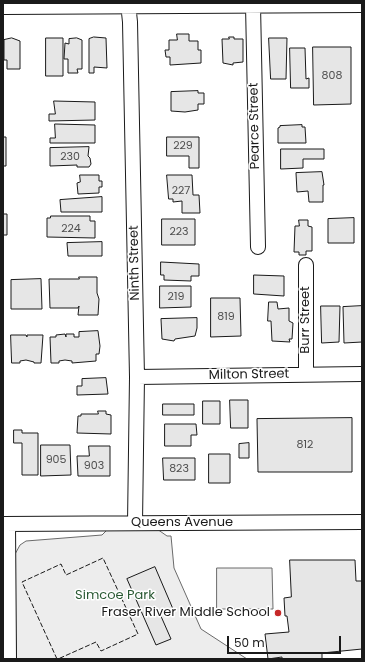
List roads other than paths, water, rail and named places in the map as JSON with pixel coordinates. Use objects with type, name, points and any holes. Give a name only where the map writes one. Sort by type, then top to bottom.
[{"type":"street","points":[[3,7],[128,4],[362,5]]},
{"type":"street","name":"Ninth Street","points":[[128,4],[130,22],[137,376],[134,523]]},
{"type":"street","name":"Pearce Street","points":[[253,5],[258,247]]},
{"type":"street","name":"Burr Street","points":[[306,265],[306,374]]},
{"type":"street","name":"Milton Street","points":[[137,376],[362,374]]},
{"type":"street","name":"Queens Avenue","points":[[6,524],[362,522]]},
{"type":"street","points":[[6,524],[9,659]]},
{"type":"place","name":"Fraser River Middle School","points":[[278,613]]},
{"type":"park label","name":"Simcoe Park","points":[[115,596]]}]
